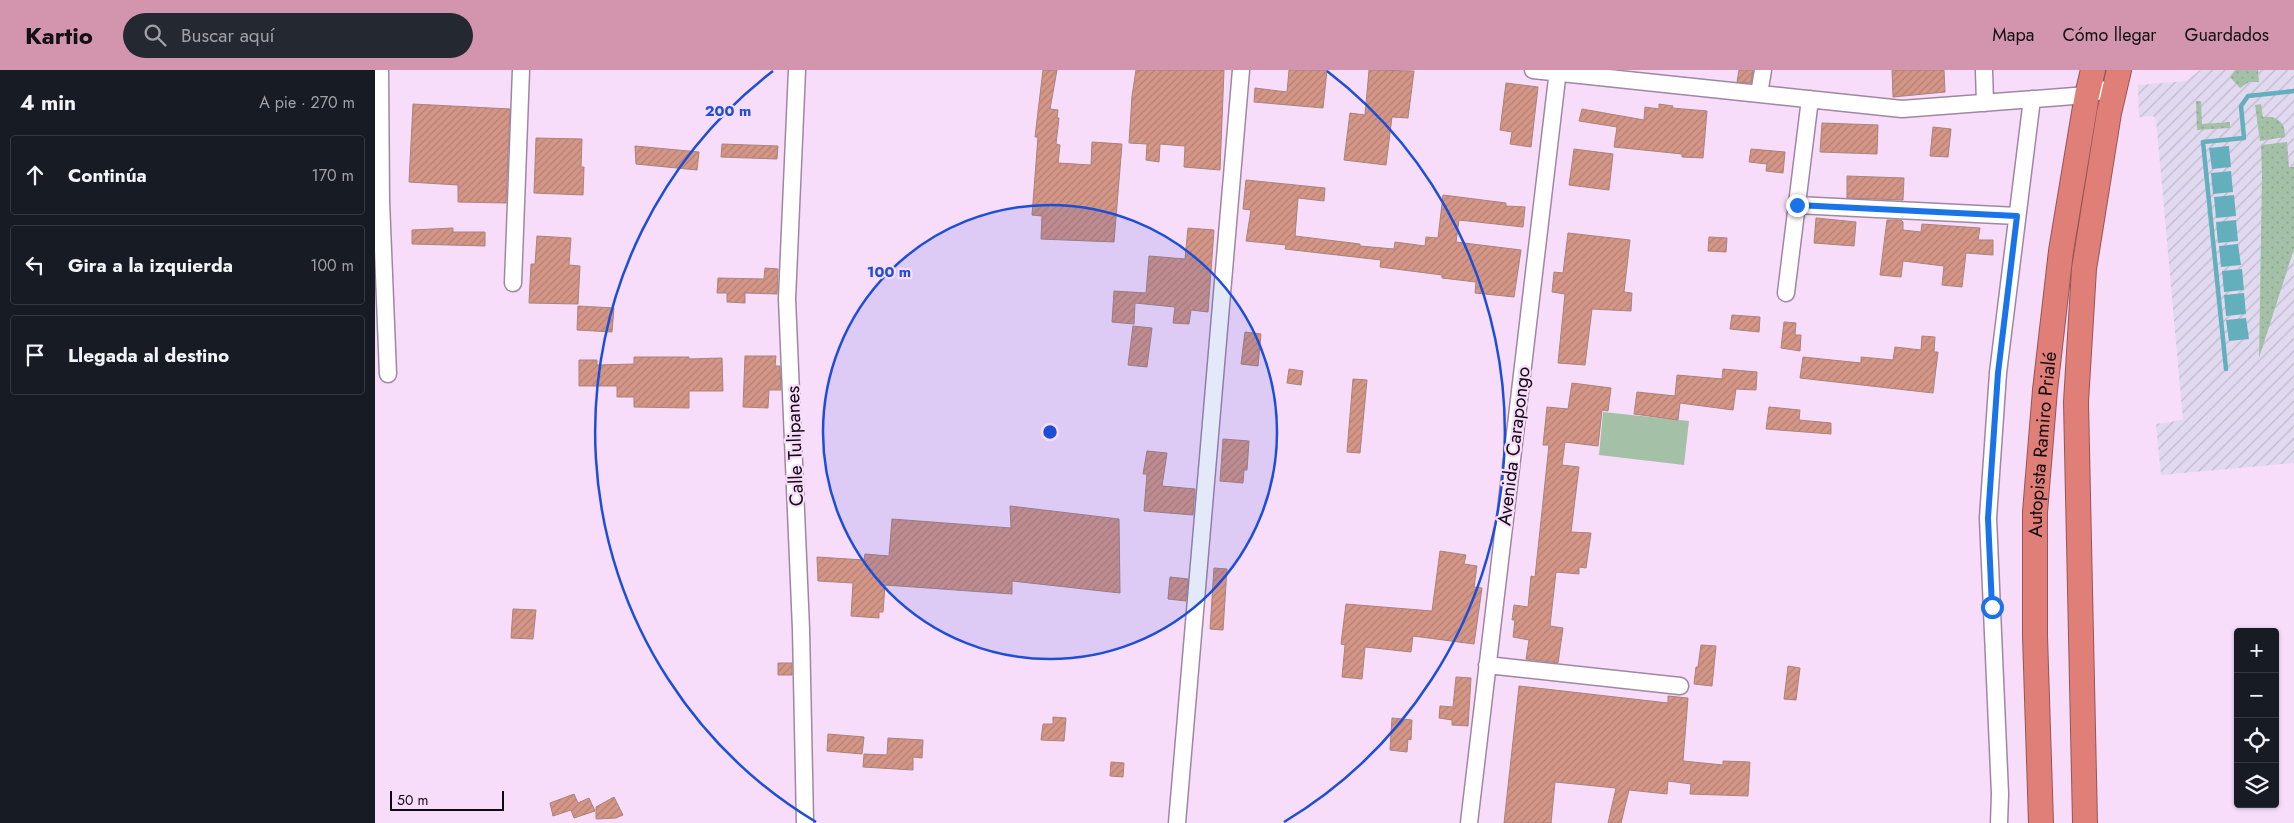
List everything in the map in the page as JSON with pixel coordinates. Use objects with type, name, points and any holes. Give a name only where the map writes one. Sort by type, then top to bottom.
[{"type":"highway","name":"Autopista Ramiro Prialé","points":[[2041,823],[2035,636],[2035,512],[2045,390],[2061,250],[2087,95],[2093,70]]},
{"type":"highway","name":"Autopista Ramiro Prialé","points":[[2085,823],[2076,402],[2084,269],[2109,113],[2117,78]]},
{"type":"street","points":[[380,70],[378,201],[380,290],[388,374]]},
{"type":"street","points":[[513,283],[521,70]]},
{"type":"street","name":"Calle Tulipanes","points":[[797,70],[787,299],[801,629],[805,823]]},
{"type":"street","points":[[1177,823],[1241,70]]},
{"type":"street","points":[[1533,70],[1558,71],[1902,109],[2087,95],[2117,78]]},
{"type":"street","points":[[1759,94],[1763,70]]},
{"type":"street","points":[[1984,70],[1985,103]]},
{"type":"street","name":"Avenida Carapongo","points":[[1469,823],[1558,71]]},
{"type":"street","points":[[1786,293],[1810,100]]},
{"type":"street","points":[[1999,823],[2000,794],[1988,518],[1998,373],[2032,100]]},
{"type":"street","points":[[1797,205],[2017,216]]},
{"type":"street","points":[[1487,664],[1680,686]]},
{"type":"shaded area","points":[[2200,70],[2294,70],[2294,463],[2161,475],[2156,424],[2183,420],[2156,119],[2153,116],[2139,117],[2138,85],[2186,81]]},
{"type":"shaded area","points":[[2235,70],[2258,70],[2259,82],[2249,82],[2240,88],[2230,77]]},
{"type":"shaded area","points":[[2196,101],[2201,101],[2202,124],[2230,122],[2230,128],[2197,130]]},
{"type":"shaded area","points":[[2261,104],[2263,117],[2272,117],[2280,121],[2284,128],[2285,137],[2260,141],[2255,105]]},
{"type":"shaded area","points":[[2287,142],[2289,167],[2294,167],[2294,249],[2259,358],[2261,145]]},
{"type":"shaded area","points":[[2229,146],[2231,167],[2212,169],[2209,148]]},
{"type":"shaded area","points":[[2231,171],[2233,192],[2213,194],[2211,173]]},
{"type":"shaded area","points":[[2234,195],[2236,216],[2216,218],[2214,197]]},
{"type":"shaded area","points":[[2236,220],[2238,241],[2218,243],[2216,222]]},
{"type":"shaded area","points":[[2238,244],[2241,265],[2221,267],[2219,246]]},
{"type":"shaded area","points":[[2242,269],[2244,290],[2224,292],[2222,271]]},
{"type":"shaded area","points":[[2244,293],[2246,314],[2226,316],[2224,295]]},
{"type":"shaded area","points":[[2246,318],[2249,339],[2229,341],[2226,320]]},
{"type":"shaded area","points":[[1603,412],[1689,421],[1684,465],[1599,455]]},
{"type":"building","points":[[1043,70],[1057,70],[1050,109],[1058,110],[1056,144],[1060,145],[1058,163],[1091,165],[1092,142],[1122,144],[1114,242],[1041,239],[1042,216],[1032,215],[1038,137],[1035,137]]},
{"type":"building","points":[[1136,70],[1224,70],[1220,170],[1184,167],[1185,146],[1160,144],[1159,162],[1146,160],[1147,144],[1129,143]]},
{"type":"building","points":[[1289,70],[1327,70],[1323,108],[1254,102],[1255,88],[1287,92]]},
{"type":"building","points":[[1369,70],[1414,71],[1408,118],[1392,117],[1386,165],[1344,160],[1350,113],[1365,115]]},
{"type":"building","points":[[1739,70],[1753,70],[1751,83],[1737,82]]},
{"type":"building","points":[[1892,70],[1944,70],[1945,92],[1893,97]]},
{"type":"building","points":[[1506,83],[1538,87],[1531,147],[1510,144],[1512,132],[1500,130]]},
{"type":"building","points":[[413,104],[510,109],[506,203],[458,202],[458,185],[409,182]]},
{"type":"building","points":[[1659,104],[1673,106],[1672,108],[1707,111],[1703,158],[1682,157],[1682,154],[1614,147],[1617,127],[1579,121],[1582,109],[1644,120],[1645,107],[1659,109]]},
{"type":"building","points":[[1822,123],[1878,125],[1877,154],[1820,152]]},
{"type":"building","points":[[1933,127],[1951,129],[1948,157],[1930,156]]},
{"type":"building","points":[[536,138],[582,139],[583,195],[534,193]]},
{"type":"building","points":[[722,144],[778,146],[777,159],[721,157]]},
{"type":"building","points":[[635,146],[699,152],[697,170],[636,164]]},
{"type":"building","points":[[1574,149],[1613,154],[1609,190],[1569,185]]},
{"type":"building","points":[[1751,149],[1785,152],[1783,173],[1766,171],[1767,164],[1749,162]]},
{"type":"building","points":[[1847,176],[1904,178],[1903,200],[1847,198]]},
{"type":"building","points":[[1246,180],[1325,188],[1324,201],[1298,198],[1295,236],[1360,244],[1360,246],[1394,249],[1395,242],[1425,246],[1426,237],[1438,238],[1443,195],[1506,203],[1506,206],[1525,207],[1523,227],[1459,220],[1456,242],[1521,250],[1514,297],[1475,293],[1476,282],[1442,278],[1442,275],[1380,267],[1381,260],[1285,249],[1286,245],[1246,241],[1251,210],[1243,209]]},
{"type":"building","points":[[1816,218],[1856,222],[1854,246],[1814,243]]},
{"type":"building","points":[[1887,220],[1901,220],[1903,222],[1903,230],[1921,232],[1922,224],[1980,228],[1978,240],[1993,240],[1993,255],[1966,253],[1962,287],[1942,285],[1944,266],[1903,261],[1901,277],[1880,275]]},
{"type":"building","points":[[453,228],[453,232],[485,232],[485,246],[412,244],[412,230]]},
{"type":"building","points":[[1188,228],[1214,230],[1208,312],[1191,310],[1189,324],[1173,323],[1175,307],[1135,303],[1134,324],[1112,322],[1114,291],[1146,293],[1149,256],[1185,259]]},
{"type":"building","points":[[1568,233],[1630,240],[1624,292],[1632,293],[1631,311],[1592,309],[1585,365],[1558,363],[1565,294],[1552,292],[1554,272],[1563,273]]},
{"type":"building","points":[[537,236],[571,238],[569,265],[580,266],[578,304],[529,303],[531,264],[535,264]]},
{"type":"building","points":[[1709,237],[1727,238],[1726,252],[1708,251]]},
{"type":"building","points":[[765,268],[778,269],[777,294],[745,293],[745,303],[727,302],[727,293],[717,293],[718,278],[764,279]]},
{"type":"building","points":[[578,306],[614,308],[612,332],[577,330]]},
{"type":"building","points":[[1732,315],[1760,317],[1759,332],[1730,329]]},
{"type":"building","points":[[1784,322],[1796,323],[1795,335],[1801,335],[1800,351],[1781,348]]},
{"type":"building","points":[[1133,326],[1152,328],[1147,367],[1128,365]]},
{"type":"building","points":[[1245,332],[1261,334],[1258,366],[1241,364]]},
{"type":"building","points":[[1922,336],[1935,337],[1934,352],[1938,352],[1933,393],[1800,378],[1803,357],[1861,363],[1861,357],[1893,360],[1895,347],[1921,350]]},
{"type":"building","points":[[745,356],[776,356],[775,366],[780,366],[781,390],[769,390],[768,408],[743,407]]},
{"type":"building","points":[[634,357],[722,358],[723,391],[689,391],[689,408],[634,407],[634,397],[617,397],[617,386],[579,386],[579,360],[597,360],[597,365],[634,364]]},
{"type":"building","points":[[1289,369],[1303,371],[1301,385],[1287,383]]},
{"type":"building","points":[[1723,369],[1757,372],[1756,390],[1736,389],[1733,410],[1680,403],[1678,420],[1634,414],[1637,392],[1675,396],[1677,375],[1722,379]]},
{"type":"building","points":[[1353,379],[1367,380],[1360,453],[1347,452]]},
{"type":"building","points":[[1572,383],[1611,388],[1608,411],[1602,410],[1598,446],[1565,442],[1562,465],[1579,467],[1571,532],[1591,533],[1586,568],[1579,567],[1579,574],[1556,572],[1550,626],[1563,628],[1558,663],[1526,659],[1529,640],[1513,637],[1515,620],[1512,620],[1514,605],[1528,607],[1531,576],[1535,577],[1549,445],[1543,445],[1547,407],[1568,409]]},
{"type":"building","points":[[1769,407],[1800,410],[1799,420],[1831,423],[1831,434],[1766,429]]},
{"type":"building","points":[[1223,439],[1249,441],[1247,470],[1244,470],[1243,483],[1220,481]]},
{"type":"building","points":[[1147,451],[1167,453],[1162,486],[1195,489],[1193,515],[1144,511],[1147,474],[1143,474]]},
{"type":"building","points":[[1010,506],[1119,519],[1120,593],[1012,581],[1012,594],[885,585],[883,612],[879,612],[879,618],[851,616],[853,583],[818,581],[817,557],[864,560],[865,554],[889,556],[892,519],[1011,528]]},
{"type":"building","points":[[1440,551],[1466,555],[1464,564],[1477,566],[1474,587],[1482,588],[1474,644],[1413,636],[1411,652],[1365,647],[1362,679],[1342,677],[1345,645],[1341,644],[1346,604],[1432,611]]},
{"type":"building","points":[[1214,568],[1227,569],[1223,630],[1210,629]]},
{"type":"building","points":[[1170,577],[1188,579],[1186,601],[1168,599]]},
{"type":"building","points":[[513,609],[536,610],[533,639],[511,638]]},
{"type":"building","points":[[1701,645],[1716,646],[1712,686],[1694,684]]},
{"type":"building","points":[[778,663],[792,663],[792,675],[778,675]]},
{"type":"building","points":[[1788,666],[1800,668],[1796,700],[1784,699]]},
{"type":"building","points":[[1456,677],[1471,678],[1468,726],[1452,725],[1452,720],[1439,718],[1440,706],[1453,707]]},
{"type":"building","points":[[1519,686],[1668,703],[1668,696],[1688,698],[1683,761],[1723,765],[1723,761],[1750,762],[1748,796],[1690,794],[1691,784],[1668,781],[1667,794],[1629,790],[1621,823],[1608,823],[1616,788],[1555,782],[1551,823],[1504,823]]},
{"type":"building","points":[[1053,717],[1066,718],[1064,741],[1041,740],[1043,724],[1053,724]]},
{"type":"building","points":[[1392,718],[1412,720],[1411,740],[1408,739],[1407,752],[1390,750]]},
{"type":"building","points":[[828,734],[864,737],[862,754],[827,751]]},
{"type":"building","points":[[888,738],[923,740],[922,758],[913,757],[913,770],[863,767],[864,754],[887,755]]},
{"type":"building","points":[[1111,762],[1124,763],[1123,777],[1110,776]]},
{"type":"building","points":[[574,794],[578,803],[589,798],[595,811],[574,818],[571,810],[553,816],[550,803]]},
{"type":"building","points":[[614,797],[623,815],[616,818],[596,819],[596,807]]},
{"type":"waterway","points":[[2226,369],[2203,142],[2244,138],[2241,106],[2248,96],[2294,91]]},
{"type":"route","points":[[1797,205],[2017,216],[1998,373],[1988,518],[1992,607]]}]
